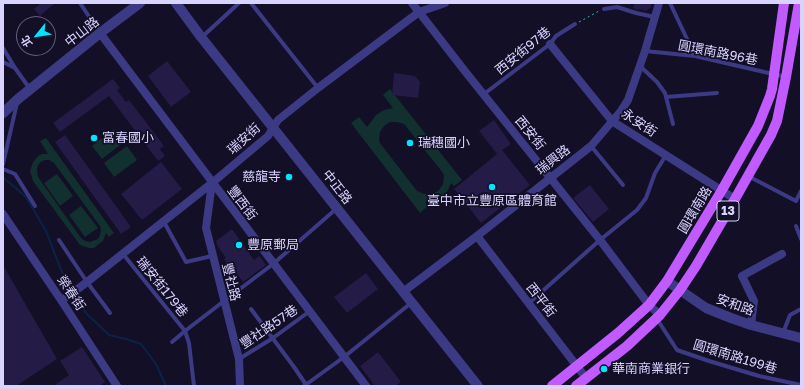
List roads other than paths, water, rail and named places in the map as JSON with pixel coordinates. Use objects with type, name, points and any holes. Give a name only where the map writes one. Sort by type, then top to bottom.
[{"type":"main road","name":"圓環南路","points":[[552,386],[618,334],[649,305],[667,281],[722,190],[758,126],[772,89],[784,3]]},
{"type":"main road","name":"13","points":[[576,386],[627,346],[658,317],[680,290],[696,266],[771,135],[777,120],[799,5]]},
{"type":"street","name":"中山路","points":[[3,113],[18,99],[100,33],[140,3]]},
{"type":"street","name":"中正路","points":[[176,3],[201,37],[478,386]]},
{"type":"street","name":"西安街","points":[[412,3],[600,240],[658,317]]},
{"type":"street","name":"瑞安街","points":[[61,300],[87,282],[212,183],[268,136],[278,120],[318,88],[419,12],[445,3]]},
{"type":"street","name":"瑞興路","points":[[404,292],[591,146],[621,111],[628,100],[645,51],[659,3]]},
{"type":"street","name":"豐西街","points":[[100,33],[366,386]]},
{"type":"street","name":"永安街","points":[[550,44],[612,121],[735,199]]},
{"type":"street","name":"豐社路","points":[[212,183],[206,228],[239,359],[240,386]]},
{"type":"street","name":"榮春街","points":[[3,214],[117,386]]},
{"type":"street","name":"西平街","points":[[477,236],[586,378]]},
{"type":"street","points":[[751,325],[754,301],[742,276],[782,254]]},
{"type":"street","name":"安和路","points":[[667,281],[706,308],[751,325],[801,338]]},
{"type":"lane","points":[[80,3],[100,33]]},
{"type":"lane","points":[[201,37],[239,3]]},
{"type":"lane","points":[[251,3],[318,88]]},
{"type":"lane","points":[[670,3],[695,56]]},
{"type":"lane","points":[[604,9],[617,7],[655,17]]},
{"type":"lane","name":"西安街97巷","points":[[483,94],[550,44],[556,36],[576,24]]},
{"type":"lane","points":[[3,48],[14,68],[30,90]]},
{"type":"lane","name":"圓環南路96巷","points":[[645,51],[695,56],[786,77]]},
{"type":"lane","points":[[3,62],[14,68]]},
{"type":"lane","points":[[640,66],[657,82],[665,93],[673,124]]},
{"type":"lane","points":[[666,97],[717,93]]},
{"type":"lane","points":[[3,164],[18,99]]},
{"type":"lane","points":[[591,146],[623,185]]},
{"type":"lane","points":[[529,303],[600,240],[637,210],[646,198],[655,174],[666,155]]},
{"type":"lane","points":[[3,169],[15,174],[35,206]]},
{"type":"lane","points":[[748,176],[796,201],[801,191]]},
{"type":"lane","name":"瑞安街179巷","points":[[123,254],[185,332],[274,264],[337,209]]},
{"type":"lane","points":[[164,222],[186,262],[212,256]]},
{"type":"lane","points":[[796,226],[801,239]]},
{"type":"lane","points":[[59,240],[110,313]]},
{"type":"lane","points":[[251,309],[294,367],[306,386],[412,302]]},
{"type":"lane","points":[[783,333],[790,315],[801,309]]},
{"type":"lane","name":"豐社路57巷","points":[[239,359],[273,338],[310,311]]},
{"type":"lane","name":"圓環南路199巷","points":[[658,317],[677,350],[759,376],[801,386]]},
{"type":"lane","points":[[172,342],[185,332],[189,343],[194,386]]},
{"type":"waterway","points":[[3,178],[26,197],[46,231],[61,270],[73,291]]},
{"type":"waterway","points":[[75,294],[86,313],[109,335],[141,344],[156,364],[166,386]]},
{"type":"place","name":"富春國小","points":[[94,138]]},
{"type":"place","name":"瑞穗國小","points":[[410,143]]},
{"type":"place","name":"慈龍寺","points":[[289,177]]},
{"type":"place","name":"臺中市立豐原區體育館","points":[[492,187]]},
{"type":"place","name":"豐原郵局","points":[[239,245]]},
{"type":"place","name":"華南商業銀行","points":[[604,369]]}]
